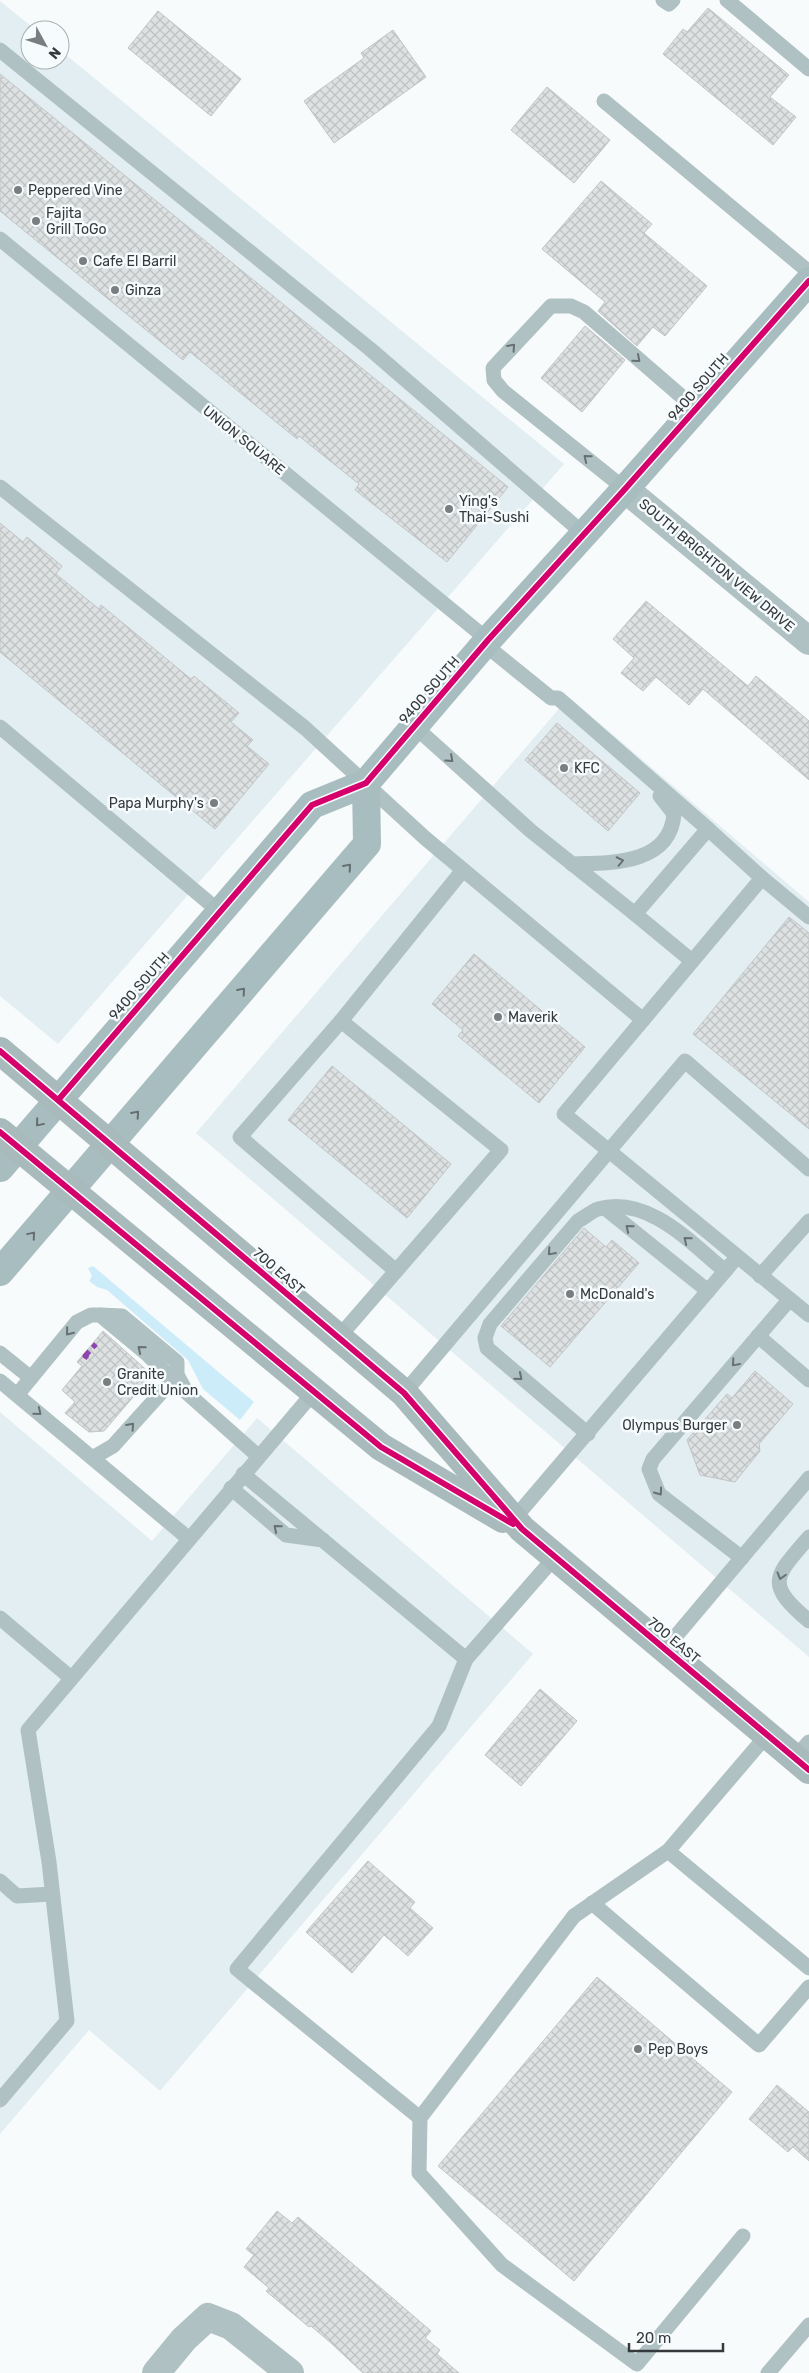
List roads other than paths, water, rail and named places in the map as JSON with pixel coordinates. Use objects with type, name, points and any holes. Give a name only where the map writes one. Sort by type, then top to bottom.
[{"type":"main road","name":"700 EAST","points":[[0,1051],[404,1393],[518,1524],[555,1557],[767,1735],[806,1762]]},
{"type":"main road","name":"700 EAST","points":[[9,1140],[380,1447],[518,1524]]},
{"type":"street","name":"9400 SOUTH","points":[[0,1168],[9,1140],[59,1099],[312,805],[366,782],[486,642],[625,489],[809,281]]},
{"type":"street","name":"SOUTH BRIGHTON VIEW DRIVE","points":[[625,489],[809,641]]},
{"type":"street","points":[[0,1272],[367,844],[366,782]]},
{"type":"street","points":[[156,2373],[184,2339],[208,2317],[231,2326],[290,2373]]},
{"type":"lane","points":[[664,0],[669,4],[672,0]]},
{"type":"lane","points":[[727,0],[809,69]]},
{"type":"lane","points":[[0,50],[370,350],[584,534]]},
{"type":"lane","points":[[604,101],[809,272]]},
{"type":"lane","name":"UNION SQUARE","points":[[0,239],[551,698]]},
{"type":"lane","points":[[625,489],[503,391],[494,380],[493,368],[550,306],[571,306],[584,312],[696,409]]},
{"type":"lane","points":[[0,487],[305,728],[425,838],[643,1020]]},
{"type":"lane","points":[[572,864],[618,863],[646,854],[664,842],[673,827],[674,814],[665,800],[553,704],[551,698],[558,698],[762,878],[809,917]]},
{"type":"lane","points":[[414,726],[496,800],[692,961]]},
{"type":"lane","points":[[0,727],[220,912]]},
{"type":"lane","points":[[635,914],[708,829]]},
{"type":"lane","points":[[396,1270],[240,1137],[340,1021],[464,870]]},
{"type":"lane","points":[[762,878],[564,1114],[809,1316]]},
{"type":"lane","points":[[338,1338],[501,1150],[340,1021]]},
{"type":"lane","points":[[404,1393],[685,1061],[809,1169]]},
{"type":"lane","points":[[588,1434],[487,1348],[485,1338],[490,1324],[578,1221],[598,1210],[625,1207],[648,1214],[669,1225],[725,1271]]},
{"type":"lane","points":[[606,1209],[708,1292]]},
{"type":"lane","points":[[760,1276],[809,1221]]},
{"type":"lane","points":[[518,1524],[588,1434],[737,1257]]},
{"type":"lane","points":[[742,1558],[659,1494],[648,1469],[653,1459],[789,1300]]},
{"type":"lane","points":[[17,1395],[77,1322],[91,1315],[122,1316],[177,1362],[177,1375],[187,1393],[258,1456]]},
{"type":"lane","points":[[100,1315],[147,1354],[167,1374],[177,1375]]},
{"type":"lane","points":[[758,1336],[809,1380]]},
{"type":"lane","points":[[0,1352],[31,1378]]},
{"type":"lane","points":[[94,1457],[113,1446],[177,1375]]},
{"type":"lane","points":[[0,1381],[94,1457],[188,1538]]},
{"type":"lane","points":[[0,2100],[67,2022],[52,1894],[28,1730],[188,1538],[314,1392]]},
{"type":"lane","points":[[243,1474],[466,1659]]},
{"type":"lane","points":[[665,1648],[809,1478]]},
{"type":"lane","points":[[231,1488],[286,1535],[323,1540]]},
{"type":"lane","points":[[809,1537],[782,1568],[778,1580],[780,1593],[790,1605],[809,1621]]},
{"type":"lane","points":[[420,2118],[237,1968],[439,1726],[466,1659],[555,1557]]},
{"type":"lane","points":[[0,1618],[71,1678]]},
{"type":"lane","points":[[743,2236],[637,2364],[502,2266],[420,2173],[420,2118],[574,1916],[668,1851],[767,1735]]},
{"type":"lane","points":[[668,1851],[809,1968]]},
{"type":"lane","points":[[0,1881],[18,1896],[52,1894]]},
{"type":"lane","points":[[592,1903],[759,2045],[809,1987]]},
{"type":"lane","points":[[768,2373],[809,2325]]},
{"type":"place","name":"Peppered Vine","points":[[18,190]]},
{"type":"place","name":"Fajita Grill ToGo","points":[[36,221]]},
{"type":"place","name":"Cafe El Barril","points":[[83,261]]},
{"type":"place","name":"Ginza","points":[[115,290]]},
{"type":"place","name":"Ying's Thai-Sushi","points":[[449,509]]},
{"type":"place","name":"KFC","points":[[564,768]]},
{"type":"place","name":"Papa Murphy's","points":[[214,803]]},
{"type":"place","name":"Maverik","points":[[498,1017]]},
{"type":"place","name":"McDonald's","points":[[570,1294]]},
{"type":"place","name":"Granite Credit Union","points":[[107,1382]]},
{"type":"place","name":"Olympus Burger","points":[[737,1425]]},
{"type":"place","name":"Pep Boys","points":[[638,2049]]}]
